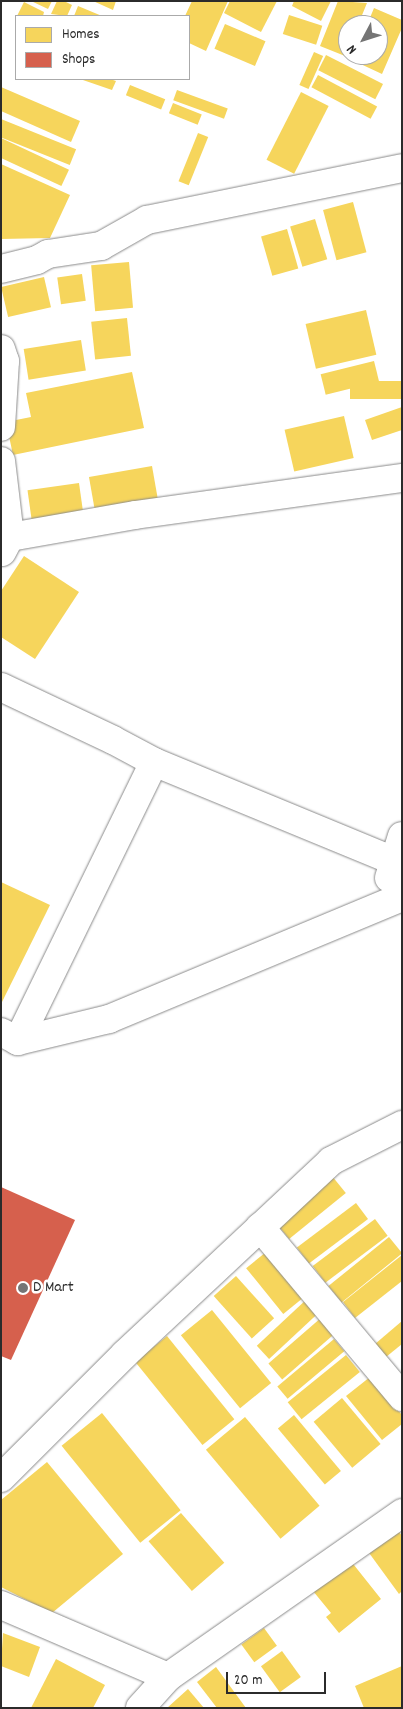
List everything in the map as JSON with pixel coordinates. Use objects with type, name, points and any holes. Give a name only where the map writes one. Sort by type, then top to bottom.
[{"type":"street","points":[[1,269],[37,260],[48,254],[101,246],[148,220],[402,168]]},
{"type":"street","points":[[1,349],[5,361],[1,427]]},
{"type":"street","points":[[1,461],[6,545],[135,514],[402,478]]},
{"type":"street","points":[[1,687],[113,740],[154,762],[399,858],[392,901],[109,1019],[10,1036]]},
{"type":"street","points":[[10,1036],[154,762]]},
{"type":"street","points":[[1,1478],[125,1354],[331,1161],[402,1125]]},
{"type":"street","points":[[260,1227],[402,1396]]},
{"type":"street","points":[[140,1708],[168,1677],[402,1514]]},
{"type":"street","points":[[1,1605],[168,1677]]},
{"type":"building: Homes","points":[[31,1],[52,1],[48,9]]},
{"type":"building: Homes","points":[[57,1],[64,1],[72,5],[67,15],[51,14]]},
{"type":"building: Homes","points":[[93,1],[116,1],[113,10]]},
{"type":"building: Homes","points":[[192,1],[228,1],[206,51],[190,43],[190,15],[185,15]]},
{"type":"building: Homes","points":[[230,1],[277,1],[261,32],[224,13]]},
{"type":"building: Homes","points":[[294,1],[331,1],[321,21],[292,6]]},
{"type":"building: Homes","points":[[338,1],[367,3],[362,15],[338,15],[338,53],[320,46]]},
{"type":"building: Homes","points":[[24,2],[44,12],[43,15],[18,15]]},
{"type":"building: Homes","points":[[78,6],[100,15],[74,15]]},
{"type":"building: Homes","points":[[374,8],[402,20],[402,28],[388,60],[388,15],[371,15]]},
{"type":"building: Homes","points":[[289,15],[322,26],[316,45],[283,34]]},
{"type":"building: Homes","points":[[225,24],[266,41],[255,66],[214,49]]},
{"type":"building: Homes","points":[[314,52],[323,56],[308,89],[299,85]]},
{"type":"building: Homes","points":[[326,55],[338,61],[338,65],[346,65],[383,84],[375,99],[318,70]]},
{"type":"building: Homes","points":[[363,65],[386,65],[382,74]]},
{"type":"building: Homes","points":[[318,75],[377,106],[371,119],[311,87]]},
{"type":"building: Homes","points":[[83,80],[116,81],[112,90]]},
{"type":"building: Homes","points":[[130,85],[165,99],[161,109],[126,95]]},
{"type":"building: Homes","points":[[1,87],[80,121],[71,142],[1,111]]},
{"type":"building: Homes","points":[[177,90],[228,108],[224,119],[173,100]]},
{"type":"building: Homes","points":[[301,92],[329,106],[294,174],[266,160]]},
{"type":"building: Homes","points":[[173,103],[202,115],[198,125],[169,113]]},
{"type":"building: Homes","points":[[1,119],[76,149],[70,165],[1,137]]},
{"type":"building: Homes","points":[[198,133],[208,137],[189,185],[179,181]]},
{"type":"building: Homes","points":[[1,138],[69,170],[61,186],[1,158]]},
{"type":"building: Homes","points":[[1,164],[70,195],[50,238],[1,239]]},
{"type":"building: Homes","points":[[353,202],[366,252],[337,260],[323,210]]},
{"type":"building: Homes","points":[[315,219],[327,259],[302,267],[290,227]]},
{"type":"building: Homes","points":[[287,229],[298,268],[272,276],[261,236]]},
{"type":"building: Homes","points":[[129,262],[133,308],[95,311],[91,265]]},
{"type":"building: Homes","points":[[82,274],[86,301],[61,304],[57,277]]},
{"type":"building: Homes","points":[[44,277],[51,307],[8,317],[1,287]]},
{"type":"building: Homes","points":[[366,310],[376,355],[316,369],[306,324]]},
{"type":"building: Homes","points":[[127,318],[131,356],[95,360],[91,322]]},
{"type":"building: Homes","points":[[81,340],[86,371],[29,380],[24,349]]},
{"type":"building: Homes","points":[[374,361],[379,381],[326,395],[321,374]]},
{"type":"building: Homes","points":[[132,372],[144,428],[13,455],[6,422],[31,417],[26,393]]},
{"type":"building: Homes","points":[[350,381],[402,381],[402,399],[350,399]]},
{"type":"building: Homes","points":[[402,407],[402,430],[372,440],[365,420]]},
{"type":"building: Homes","points":[[344,416],[354,458],[294,472],[285,430]]},
{"type":"building: Homes","points":[[152,466],[158,499],[95,511],[89,477]]},
{"type":"building: Homes","points":[[79,483],[83,512],[32,519],[28,490]]},
{"type":"building: Homes","points":[[24,556],[79,592],[35,659],[1,637],[1,591]]},
{"type":"building: Homes","points":[[1,882],[50,905],[1,1004]]},
{"type":"building: Homes","points":[[332,1176],[346,1193],[289,1239],[275,1222]]},
{"type":"building: Homes","points":[[356,1203],[368,1219],[309,1264],[297,1248]]},
{"type":"building: Homes","points":[[375,1219],[388,1236],[325,1283],[313,1266]]},
{"type":"building: Homes","points":[[389,1237],[402,1253],[342,1302],[328,1286]]},
{"type":"building: Homes","points":[[271,1248],[308,1294],[283,1314],[246,1268]]},
{"type":"building: Homes","points":[[402,1255],[402,1281],[355,1318],[343,1302]]},
{"type":"building: Homes","points":[[236,1276],[274,1318],[252,1338],[214,1296]]},
{"type":"building: Homes","points":[[308,1298],[320,1311],[269,1359],[257,1346]]},
{"type":"building: Homes","points":[[212,1310],[271,1383],[240,1408],[181,1335]]},
{"type":"building: Homes","points":[[322,1317],[336,1333],[282,1379],[268,1364]]},
{"type":"building: Homes","points":[[402,1321],[402,1344],[386,1357],[375,1344]]},
{"type":"building: Homes","points":[[167,1336],[234,1419],[202,1445],[135,1362]]},
{"type":"building: Homes","points":[[334,1339],[344,1351],[288,1399],[277,1387]]},
{"type":"building: Homes","points":[[346,1355],[360,1372],[302,1419],[288,1402]]},
{"type":"building: Homes","points":[[370,1377],[402,1415],[402,1424],[382,1440],[346,1396]]},
{"type":"building: Homes","points":[[342,1398],[381,1444],[352,1468],[314,1422]]},
{"type":"building: Homes","points":[[102,1413],[181,1510],[140,1543],[62,1446]]},
{"type":"building: Homes","points":[[294,1415],[341,1471],[325,1484],[278,1428]]},
{"type":"building: Homes","points":[[245,1417],[320,1506],[280,1539],[206,1450]]},
{"type":"building: Homes","points":[[47,1462],[123,1554],[52,1613],[1,1587],[1,1500]]},
{"type":"building: Homes","points":[[181,1513],[224,1563],[192,1591],[149,1541]]},
{"type":"building: Homes","points":[[394,1525],[402,1536],[402,1591],[399,1594],[364,1546]]},
{"type":"building: Homes","points":[[350,1560],[381,1599],[339,1633],[326,1617],[331,1613],[313,1591]]},
{"type":"building: Homes","points":[[264,1628],[277,1646],[254,1662],[241,1644]]},
{"type":"building: Homes","points":[[3,1633],[40,1647],[29,1677],[1,1666]]},
{"type":"building: Homes","points":[[282,1651],[301,1677],[280,1692],[261,1666]]},
{"type":"building: Homes","points":[[56,1659],[105,1685],[93,1708],[31,1708]]},
{"type":"building: Homes","points":[[402,1666],[402,1708],[364,1708],[355,1686]]},
{"type":"building: Homes","points":[[216,1667],[246,1708],[217,1708],[197,1682]]},
{"type":"building: Homes","points":[[188,1689],[204,1708],[167,1708]]},
{"type":"building: Shops","name":"D Mart","points":[[1,1187],[75,1220],[11,1360],[1,1356]]},
{"type":"place","name":"D Mart","points":[[23,1288]]}]
